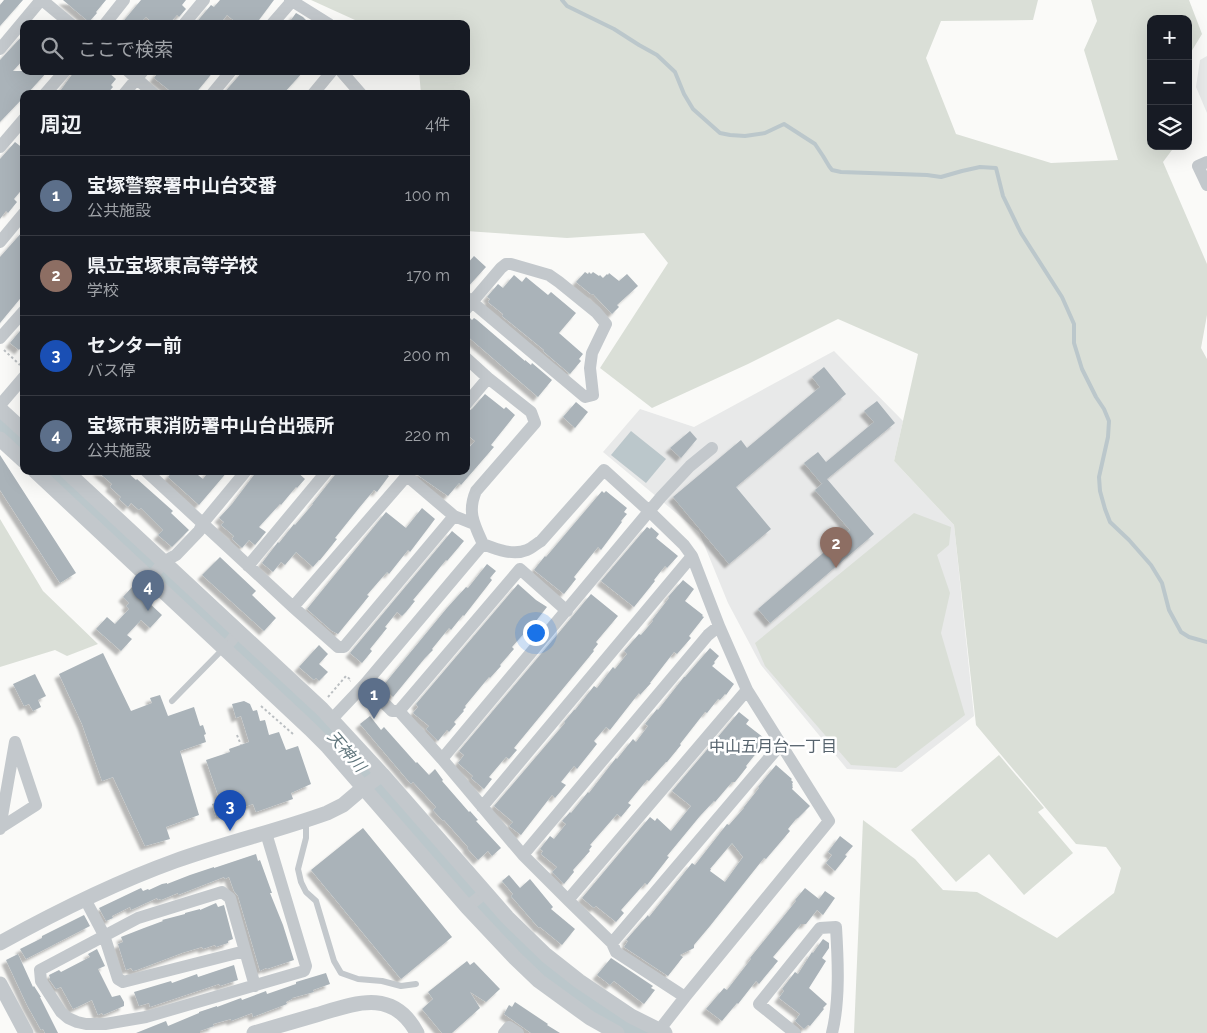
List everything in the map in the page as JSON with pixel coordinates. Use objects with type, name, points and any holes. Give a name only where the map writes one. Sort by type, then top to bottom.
[{"type":"street","points":[[25,20],[42,0],[66,20]]},
{"type":"street","points":[[107,20],[124,0]]},
{"type":"street","points":[[187,20],[204,0]]},
{"type":"street","points":[[275,20],[291,0],[323,20]]},
{"type":"street","points":[[0,49],[20,26]]},
{"type":"street","points":[[48,90],[62,75]]},
{"type":"street","points":[[126,90],[135,75]]},
{"type":"street","points":[[137,75],[150,90]]},
{"type":"street","points":[[215,90],[228,75]]},
{"type":"street","points":[[316,90],[329,75]]},
{"type":"street","points":[[344,75],[358,90]]},
{"type":"street","points":[[0,147],[20,124]]},
{"type":"street","points":[[1207,162],[1198,166],[1207,185]]},
{"type":"street","points":[[0,242],[20,218]]},
{"type":"street","points":[[470,301],[506,264],[522,266],[549,275],[559,282],[596,312],[606,324],[592,353],[590,368],[593,395],[586,397],[470,305]]},
{"type":"street","points":[[0,338],[20,316]]},
{"type":"street","points":[[70,475],[165,561],[310,729],[328,747],[373,781],[486,892],[507,917],[546,955],[578,981],[631,1016],[660,1032],[685,997],[829,821],[747,690],[719,626],[692,556],[684,544],[604,470],[541,541],[528,550],[510,552],[484,544],[474,524],[471,511],[473,498],[476,491],[535,423],[531,412],[470,362]]},
{"type":"street","points":[[470,399],[488,378]]},
{"type":"street","points":[[0,405],[20,382]]},
{"type":"street","points":[[0,409],[20,427]]},
{"type":"street","points":[[0,439],[20,457]]},
{"type":"street","points":[[442,759],[661,497],[690,466],[712,448]]},
{"type":"street","points":[[39,475],[149,579],[232,639],[332,719],[373,781],[467,907],[539,981],[590,1018],[617,1033]]},
{"type":"street","points":[[155,475],[248,566],[338,647],[344,647],[454,516]]},
{"type":"street","points":[[149,579],[165,561],[176,555],[199,531],[203,523],[243,475]]},
{"type":"street","points":[[248,566],[324,475]]},
{"type":"street","points":[[293,607],[408,475]]},
{"type":"street","points":[[410,475],[454,516],[474,524]]},
{"type":"street","points":[[332,719],[365,684],[484,544]]},
{"type":"street","points":[[482,807],[692,556]]},
{"type":"street","points":[[399,712],[520,569],[567,610]]},
{"type":"street","points":[[523,854],[708,636],[719,626]]},
{"type":"street","points":[[365,684],[392,711],[399,712],[523,854],[612,942],[616,952],[685,997]]},
{"type":"street","points":[[568,900],[747,690]]},
{"type":"street","points":[[15,742],[36,805],[0,829],[12,761],[15,742]]},
{"type":"street","points":[[612,942],[781,744]]},
{"type":"street","points":[[0,943],[85,899],[143,874],[177,861],[327,813],[349,800],[373,781]]},
{"type":"street","points":[[255,986],[230,898],[222,892],[138,918],[40,970],[41,981],[61,1012],[68,1018],[86,1024],[104,1024],[146,1018],[255,986],[304,971],[306,966],[266,833]]},
{"type":"street","points":[[467,907],[486,892]]},
{"type":"street","points":[[85,899],[104,936],[118,979],[123,982],[245,951]]},
{"type":"street","points":[[795,1033],[759,1004],[820,928],[836,927],[838,956],[835,1019],[832,1033]]},
{"type":"street","points":[[0,984],[26,1033]]},
{"type":"street","points":[[254,1033],[348,1005],[378,1002],[393,1007],[403,1014],[417,1033]]},
{"type":"street","points":[[504,1033],[509,1027],[518,1033]]},
{"type":"lane","points":[[172,701],[232,639]]},
{"type":"lane","points":[[306,821],[306,838],[298,869],[306,892],[316,901],[334,961],[341,973],[358,979],[382,981],[401,986],[416,984]]},
{"type":"path","points":[[0,338],[4,349],[20,365]]},
{"type":"path","points":[[329,696],[346,676],[352,680],[346,686]]},
{"type":"path","points":[[261,706],[293,734]]},
{"type":"path","points":[[237,735],[241,745]]},
{"type":"shaded area","points":[[311,0],[1038,0],[1033,20],[941,21],[926,58],[956,134],[1051,163],[1118,160],[1084,50],[1097,21],[1091,0],[1189,0],[1202,34],[1192,50],[1192,15],[1147,15],[1147,150],[1172,150],[1163,162],[1207,264],[1207,315],[1201,348],[1207,359],[1207,1033],[854,1033],[863,820],[915,859],[943,890],[977,892],[1057,938],[1114,893],[1121,868],[1106,847],[1076,844],[976,725],[954,525],[894,461],[918,354],[838,319],[748,364],[652,408],[600,368],[668,263],[644,233],[567,238],[470,231],[470,90],[421,90],[419,75],[470,75],[470,20],[355,20]]},
{"type":"shaded area","points":[[1207,56],[1207,113],[1196,87],[1200,60]]},
{"type":"shaded area","points":[[834,351],[903,421],[894,461],[954,525],[974,716],[902,772],[847,769],[761,665],[728,603],[699,532],[603,452],[640,409],[694,427]]},
{"type":"shaded area","points":[[631,431],[666,459],[646,483],[611,455]]},
{"type":"shaded area","points":[[914,513],[951,527],[949,545],[937,555],[950,593],[941,633],[965,715],[896,768],[851,765],[765,666],[755,643]]},
{"type":"shaded area","points":[[0,519],[43,591],[98,644],[67,656],[55,650],[0,667]]},
{"type":"shaded area","points":[[999,755],[1044,808],[1038,812],[1073,853],[1024,895],[989,854],[956,882],[911,830]]},
{"type":"building","points":[[4,0],[23,0],[0,26],[0,5]]},
{"type":"building","points":[[63,0],[106,0],[91,20],[87,20]]},
{"type":"building","points":[[141,0],[186,0],[182,5],[186,9],[179,17],[177,15],[173,20],[149,20],[146,17],[143,20],[124,20]]},
{"type":"building","points":[[220,0],[274,0],[259,20],[233,20],[227,15],[223,20],[198,20],[211,5],[214,7]]},
{"type":"building","points":[[296,13],[306,20],[291,20]]},
{"type":"building","points":[[20,38],[20,63],[13,71],[20,71],[20,75],[44,75],[31,90],[20,90],[20,101],[0,122],[0,60]]},
{"type":"building","points":[[112,75],[116,79],[111,85],[113,87],[110,90],[61,90],[71,76]]},
{"type":"building","points":[[156,75],[211,75],[198,90],[169,90],[154,78]]},
{"type":"building","points":[[240,75],[300,75],[287,90],[226,90]]},
{"type":"building","points":[[15,142],[20,146],[20,192],[14,199],[17,202],[0,219],[0,159]]},
{"type":"building","points":[[20,234],[20,299],[0,323],[0,257]]},
{"type":"building","points":[[474,256],[486,267],[470,285],[470,260]]},
{"type":"building","points":[[585,272],[591,274],[593,272],[603,278],[609,273],[619,281],[627,274],[638,286],[617,305],[619,307],[612,314],[593,294],[576,282]]},
{"type":"building","points":[[514,275],[522,282],[526,277],[548,295],[551,292],[576,313],[559,333],[583,354],[579,359],[581,361],[570,374],[488,302],[490,299],[487,297],[498,284],[503,288]]},
{"type":"building","points":[[470,318],[477,320],[525,361],[531,365],[532,363],[552,380],[538,397],[470,338]]},
{"type":"building","points":[[20,331],[20,349],[19,350],[10,343]]},
{"type":"building","points":[[824,367],[846,394],[736,487],[771,529],[729,564],[673,497],[741,440],[747,448],[820,387],[812,377]]},
{"type":"building","points":[[485,394],[515,415],[491,445],[494,447],[470,475],[470,447],[475,441],[470,437],[470,410]]},
{"type":"building","points":[[877,401],[895,423],[827,479],[874,534],[770,623],[758,609],[850,530],[815,490],[822,484],[804,463],[818,452],[826,462],[874,422],[864,411]]},
{"type":"building","points":[[576,402],[588,412],[575,428],[563,417]]},
{"type":"building","points":[[690,431],[697,439],[681,458],[670,448]]},
{"type":"building","points":[[0,455],[76,573],[60,583],[0,490]]},
{"type":"building","points":[[102,475],[130,475],[173,511],[171,513],[189,530],[172,547],[158,535],[163,530],[141,508],[139,510],[131,503],[128,507],[119,499],[121,497],[110,487],[112,484]]},
{"type":"building","points":[[170,475],[198,475],[203,479],[206,475],[225,475],[199,505],[168,477]]},
{"type":"building","points":[[254,475],[300,475],[305,479],[259,527],[266,532],[255,545],[249,540],[242,548],[232,539],[234,536],[221,525],[224,522],[219,518]]},
{"type":"building","points":[[335,475],[389,476],[377,492],[374,490],[313,567],[296,552],[285,565],[281,562],[273,572],[262,563]]},
{"type":"building","points":[[470,475],[461,485],[459,483],[448,496],[419,476]]},
{"type":"building","points":[[602,491],[604,493],[606,491],[627,508],[624,512],[627,514],[601,550],[598,547],[574,577],[576,579],[564,594],[534,570]]},
{"type":"building","points":[[422,508],[435,519],[410,552],[408,550],[389,574],[387,572],[367,595],[369,596],[338,634],[307,609],[386,512],[406,528]]},
{"type":"building","points":[[647,527],[650,529],[651,527],[659,534],[656,538],[678,556],[667,568],[665,566],[634,607],[601,581]]},
{"type":"building","points":[[452,531],[464,541],[413,600],[415,601],[406,612],[402,616],[397,612],[362,663],[350,653]]},
{"type":"building","points":[[220,557],[256,591],[252,595],[276,618],[264,631],[202,575]]},
{"type":"building","points":[[487,564],[496,571],[490,578],[492,580],[464,616],[451,630],[449,628],[393,697],[382,687],[447,608],[466,587],[468,588]]},
{"type":"building","points":[[683,580],[694,589],[685,601],[704,617],[689,636],[691,638],[677,654],[674,652],[651,683],[640,695],[639,693],[610,730],[606,727],[594,741],[597,744],[577,769],[574,766],[561,782],[566,785],[555,798],[552,795],[521,835],[509,826],[513,822],[494,806],[594,686],[597,688],[613,667],[615,669],[627,654],[624,651],[653,621],[668,597]]},
{"type":"building","points":[[518,584],[547,607],[528,631],[512,647],[514,649],[501,666],[489,677],[465,706],[464,711],[454,722],[456,724],[449,732],[447,730],[438,741],[426,729],[429,726],[413,713],[418,707],[416,704]]},
{"type":"building","points":[[132,587],[162,615],[150,628],[141,620],[127,635],[132,639],[121,651],[96,629],[107,617],[115,624],[129,609],[126,606],[129,603],[123,597]]},
{"type":"building","points":[[591,594],[618,616],[596,642],[598,644],[594,651],[514,748],[517,750],[509,759],[506,757],[489,777],[492,779],[484,789],[458,763],[464,755],[459,751]]},
{"type":"building","points":[[319,645],[328,654],[319,664],[328,672],[319,681],[316,678],[314,680],[299,667]]},
{"type":"building","points":[[710,648],[719,656],[712,666],[734,684],[726,695],[720,700],[718,699],[707,713],[705,712],[667,762],[649,781],[647,780],[628,803],[631,805],[621,817],[617,814],[590,845],[592,846],[590,851],[573,870],[574,872],[564,884],[552,872],[557,867],[541,854],[543,851],[540,849],[550,836],[554,839],[566,824],[562,821],[589,793],[633,739],[636,742],[648,726],[645,724]]},
{"type":"building","points":[[103,653],[131,711],[152,703],[150,698],[160,695],[168,716],[194,707],[200,726],[203,725],[206,742],[180,751],[199,815],[166,827],[170,839],[145,846],[113,777],[102,781],[82,724],[59,674]]},
{"type":"building","points":[[35,674],[46,696],[38,700],[41,707],[33,711],[29,704],[24,706],[13,684]]},
{"type":"building","points":[[244,701],[250,704],[253,711],[257,710],[260,721],[265,720],[269,735],[279,732],[286,750],[298,746],[311,784],[291,793],[293,799],[256,812],[253,804],[216,817],[212,804],[220,801],[206,760],[230,752],[229,749],[249,742],[241,716],[236,718],[232,704]]},
{"type":"building","points":[[739,712],[749,720],[746,724],[764,738],[759,744],[762,746],[747,767],[735,782],[732,782],[700,816],[667,856],[669,857],[647,885],[645,883],[621,910],[624,913],[616,922],[596,906],[594,908],[582,898],[650,817],[655,821],[657,818],[671,831],[691,806],[672,791]]},
{"type":"building","points":[[370,716],[381,730],[384,727],[429,775],[435,769],[442,781],[501,848],[492,856],[488,851],[478,860],[433,810],[436,807],[413,782],[411,784],[360,724]]},
{"type":"building","points":[[776,765],[792,779],[792,789],[810,806],[796,819],[788,829],[790,831],[766,859],[764,858],[694,945],[694,948],[680,955],[683,957],[668,976],[624,947],[628,941],[626,940],[648,915],[649,917],[692,863],[695,865],[727,824],[729,825],[744,808]],"holes":[[[732,843],[743,857],[725,882],[710,871]]]},
{"type":"building","points":[[363,828],[452,937],[401,979],[311,870]]},
{"type":"building","points":[[840,836],[853,846],[835,871],[826,863],[832,855],[828,852]]},
{"type":"building","points":[[256,854],[272,893],[270,893],[294,960],[260,971],[238,896],[229,877],[225,879],[224,877],[161,900],[157,898],[131,910],[130,907],[106,921],[99,908],[141,888],[143,891],[149,890],[162,884],[167,884]]},
{"type":"building","points":[[509,875],[520,888],[530,879],[553,907],[551,909],[575,929],[562,945],[539,928],[511,896],[513,894],[502,881]]},
{"type":"building","points":[[805,888],[819,899],[825,891],[835,898],[823,915],[817,910],[806,924],[801,924],[773,957],[778,961],[759,984],[756,981],[722,1021],[706,1009],[724,988],[727,990]]},
{"type":"building","points":[[216,903],[218,907],[224,905],[233,939],[228,941],[228,943],[203,949],[202,947],[137,970],[133,971],[131,968],[126,970],[118,944],[123,942],[121,937],[162,920],[200,910]]},
{"type":"building","points":[[84,915],[90,926],[26,959],[20,949]]},
{"type":"building","points":[[823,939],[829,943],[829,948],[822,958],[826,961],[809,988],[827,1004],[810,1026],[808,1025],[804,1029],[795,1021],[800,1014],[779,998],[784,991],[782,989],[795,972],[798,974]]},
{"type":"building","points":[[97,949],[105,966],[98,969],[112,997],[120,995],[124,1002],[124,1006],[103,1015],[102,1013],[98,1015],[92,1000],[73,1009],[61,987],[56,989],[49,979],[49,975],[59,970],[61,972],[90,957],[88,954]]},
{"type":"building","points":[[18,954],[33,987],[41,997],[58,1033],[45,1033],[43,1029],[41,1030],[27,1005],[6,960]]},
{"type":"building","points":[[611,958],[653,986],[651,988],[655,990],[644,1004],[614,981],[610,985],[597,975]]},
{"type":"building","points":[[467,961],[470,965],[474,962],[500,989],[486,1002],[470,992],[480,1008],[452,1033],[442,1033],[422,1009],[433,999],[428,992]]},
{"type":"building","points":[[234,965],[238,980],[220,986],[219,984],[150,1007],[149,1003],[139,1006],[134,992],[171,981],[172,983],[197,974],[198,977]]},
{"type":"building","points":[[326,973],[330,984],[313,990],[314,992],[292,998],[286,1002],[287,1004],[253,1017],[252,1013],[231,1021],[231,1019],[213,1024],[214,1026],[200,1031],[200,1033],[136,1033],[166,1021],[168,1026],[199,1012],[266,991],[267,994],[296,984],[296,982]]},
{"type":"building","points":[[515,1002],[560,1033],[531,1033],[504,1014],[509,1005],[512,1007]]},
{"type":"waterway","points":[[562,0],[567,6],[614,29],[657,55],[675,72],[684,94],[693,109],[720,133],[745,136],[765,133],[784,124],[815,144],[832,170],[841,172],[941,177],[980,167],[996,168],[1003,196],[1021,233],[1062,297],[1074,324],[1074,343],[1082,369],[1109,421],[1108,437],[1099,477],[1100,491],[1110,522],[1151,565],[1162,583],[1169,610],[1181,632],[1189,637],[1207,642]]},
{"type":"waterway","name":"天神川","points":[[0,425],[20,442]]},
{"type":"waterway","name":"天神川","points":[[55,475],[319,719],[492,918],[519,946],[574,993],[639,1033]]},
{"type":"place","name":"県立宝塚東高等学校","points":[[836,568]]},
{"type":"place","name":"宝塚市東消防署中山台出張所","points":[[148,611]]},
{"type":"place","name":"宝塚警察署中山台交番","points":[[374,719]]},
{"type":"place","name":"センター前","points":[[230,831]]},
{"type":"district","name":"中山五月台一丁目","points":[[773,746]]}]
